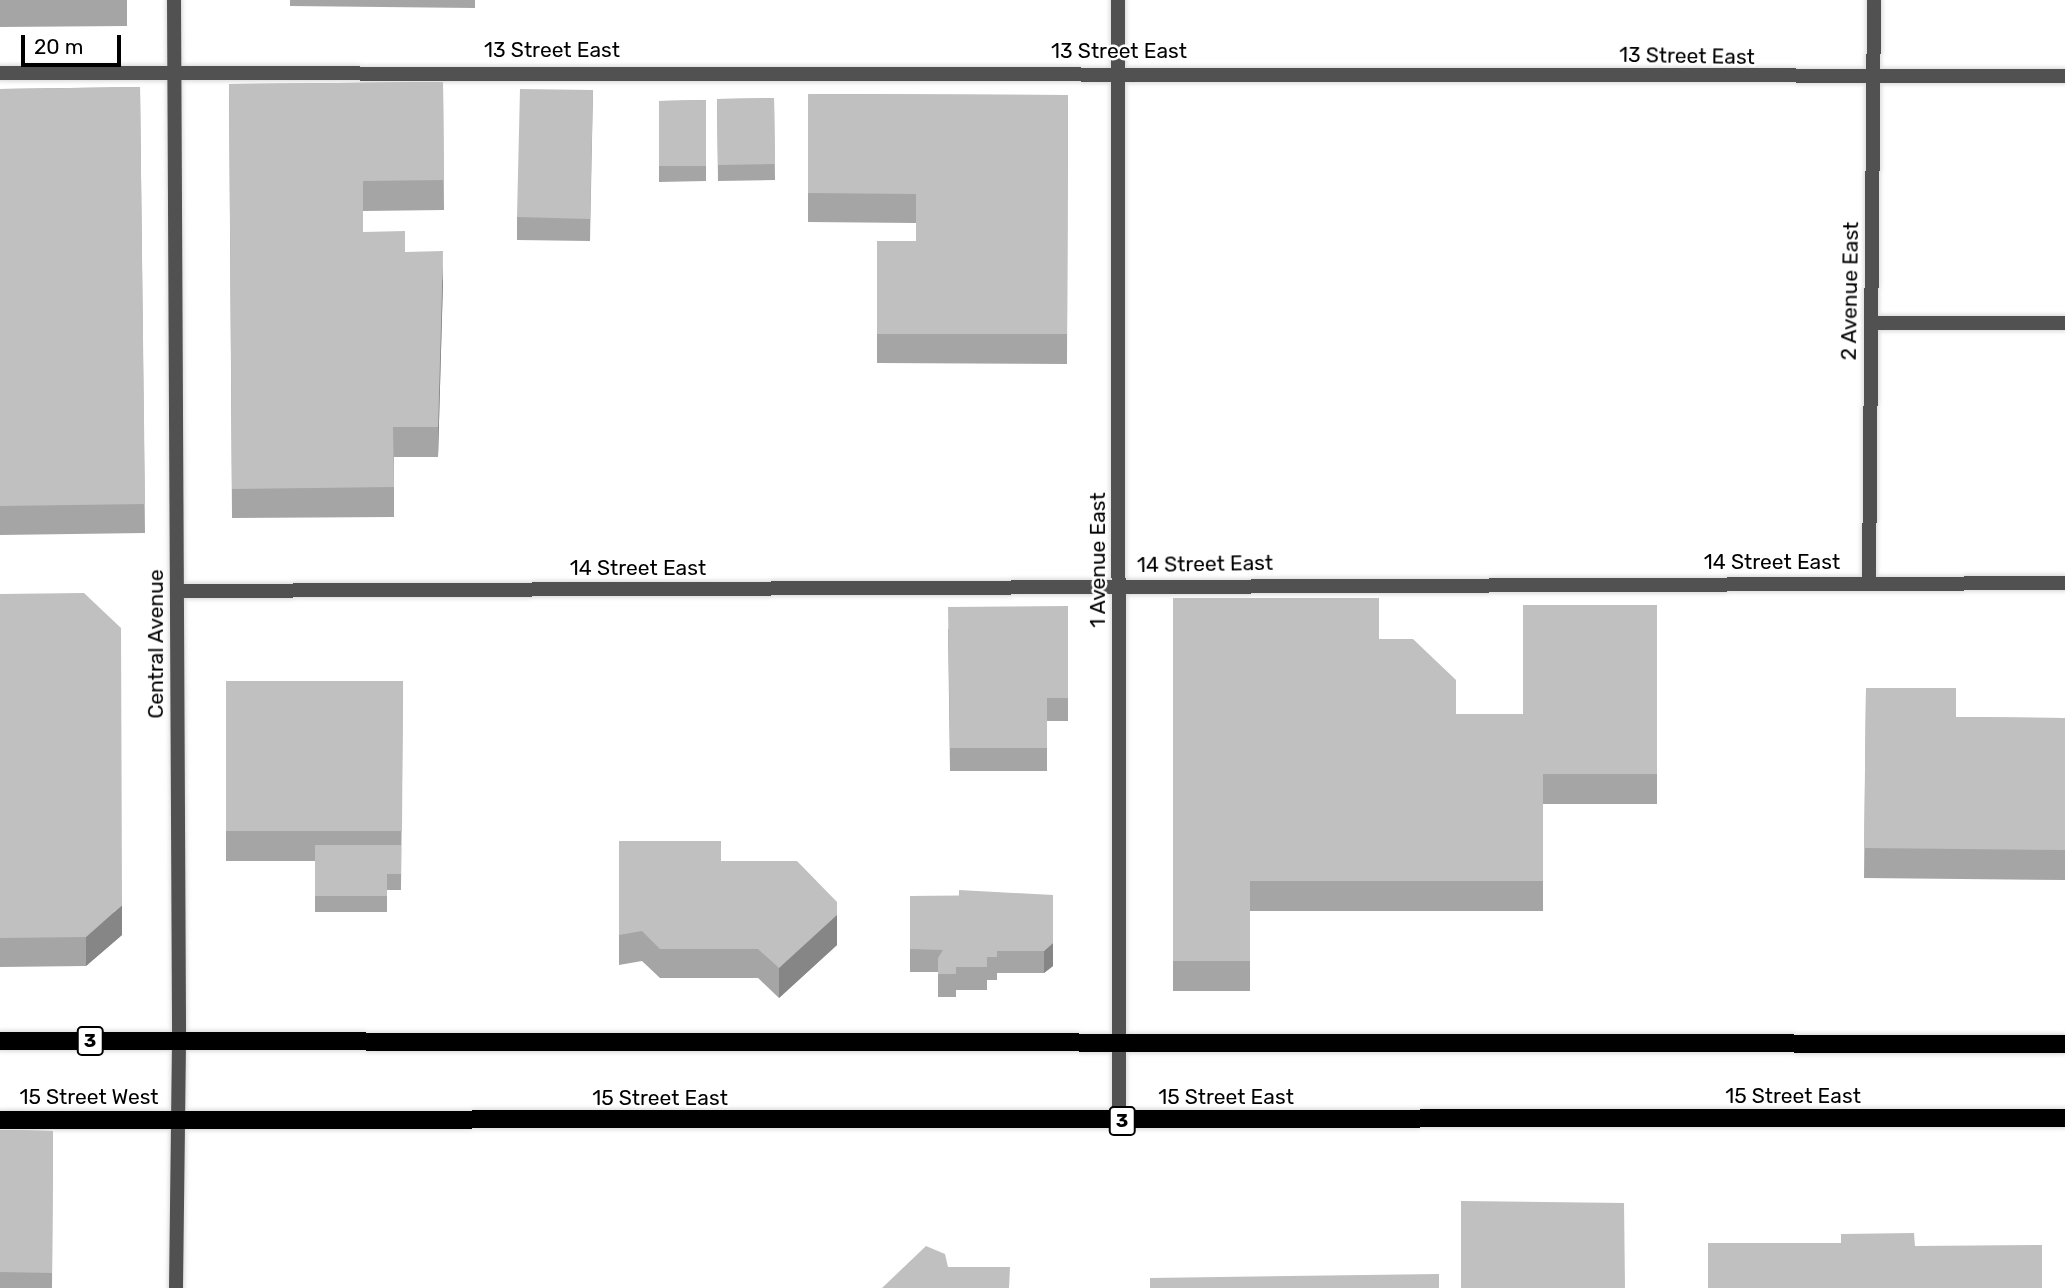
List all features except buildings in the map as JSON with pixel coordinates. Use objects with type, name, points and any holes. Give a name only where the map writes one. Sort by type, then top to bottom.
[{"type":"main road","name":"3","points":[[0,1041],[2065,1044]]},
{"type":"main road","name":"15 Street East","points":[[178,1121],[2065,1118]]},
{"type":"main road","name":"15 Street West","points":[[0,1120],[178,1121]]},
{"type":"street","name":"Central Avenue","points":[[174,0],[179,1041],[176,1288]]},
{"type":"street","name":"1 Avenue East","points":[[1118,0],[1119,1121]]},
{"type":"street","name":"2 Avenue East","points":[[1869,583],[1874,0]]},
{"type":"street","name":"13 Street East","points":[[0,73],[1118,71],[1873,79],[2065,76]]},
{"type":"street","points":[[1871,323],[2065,323]]},
{"type":"street","name":"14 Street East","points":[[177,591],[2065,583]]}]
